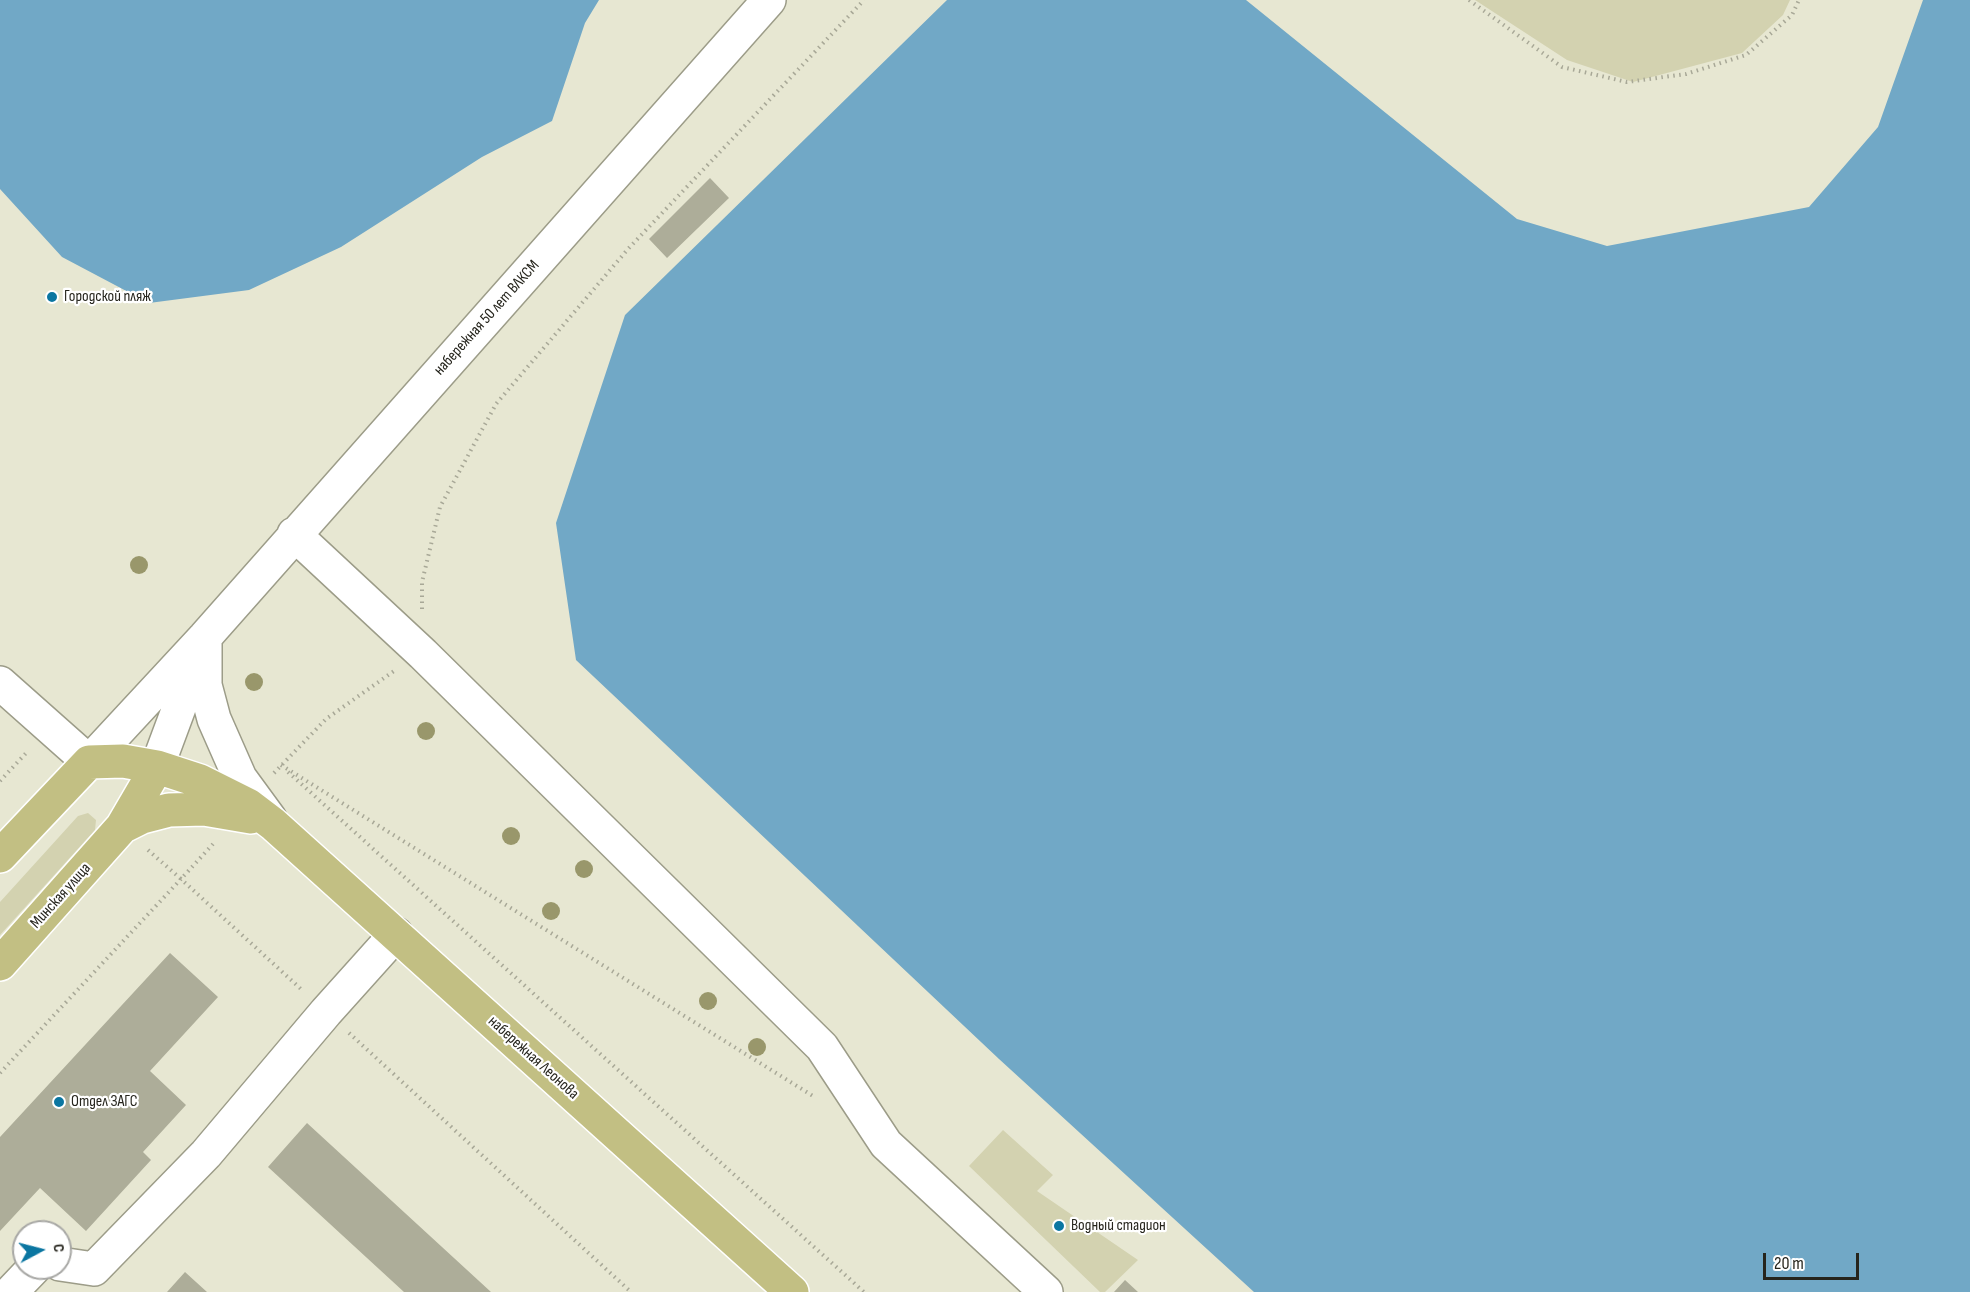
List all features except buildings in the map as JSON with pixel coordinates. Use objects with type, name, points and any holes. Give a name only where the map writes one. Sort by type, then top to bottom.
[{"type":"main road","name":"набережная Леонова","points":[[79,771],[123,761],[157,767],[200,781],[248,805],[273,824],[396,934],[792,1292]]},
{"type":"main road","points":[[122,827],[157,767]]},
{"type":"main road","points":[[0,856],[79,771]]},
{"type":"main road","points":[[122,827],[142,817],[169,810],[204,809],[240,814],[273,824]]},
{"type":"main road","name":"Минская улица","points":[[0,964],[122,827]]},
{"type":"street","name":"набережная 50 лет ВЛКСМ","points":[[205,637],[769,0]]},
{"type":"street","points":[[294,534],[423,654],[822,1047],[886,1144],[1046,1292]]},
{"type":"street","points":[[157,767],[205,637]]},
{"type":"street","points":[[0,683],[79,771],[205,637]]},
{"type":"street","points":[[205,637],[205,685],[214,719],[240,778],[273,824]]},
{"type":"street","points":[[72,1266],[94,1269],[206,1154],[326,1012],[396,934]]},
{"type":"street","points":[[11,1292],[22,1280]]},
{"type":"path","points":[[281,765],[326,719],[380,679],[423,654],[422,582],[440,507],[496,404],[635,241],[864,0]]},
{"type":"path","points":[[1469,0],[1562,67],[1627,82],[1686,74],[1746,55],[1792,15],[1799,0]]},
{"type":"path","points":[[0,781],[31,748]]},
{"type":"path","points":[[281,765],[817,1099]]},
{"type":"path","points":[[281,765],[864,1292]]},
{"type":"path","points":[[0,1073],[219,837]]},
{"type":"path","points":[[148,849],[631,1292]]},
{"type":"green space","points":[[1475,0],[1790,0],[1783,15],[1742,53],[1633,82],[1567,60]]},
{"type":"green space","points":[[88,813],[96,820],[95,830],[0,935],[0,902],[78,816]]},
{"type":"green space","name":"Водный стадион","points":[[1003,1130],[1053,1175],[1037,1191],[1138,1260],[1105,1292],[1100,1292],[969,1166]]},
{"type":"water","points":[[0,0],[599,0],[585,23],[552,121],[482,157],[341,247],[249,290],[149,303],[62,257],[0,189]]},
{"type":"water","points":[[947,0],[1246,0],[1517,219],[1607,246],[1809,207],[1878,127],[1923,0],[1970,0],[1970,1292],[1254,1292],[999,1059],[576,660],[556,523],[625,315]]},
{"type":"place","name":"Городской пляж","points":[[52,297]]},
{"type":"place","name":"Отдел ЗАГС","points":[[59,1102]]},
{"type":"place","name":"Водный стадион","points":[[1059,1226]]}]
